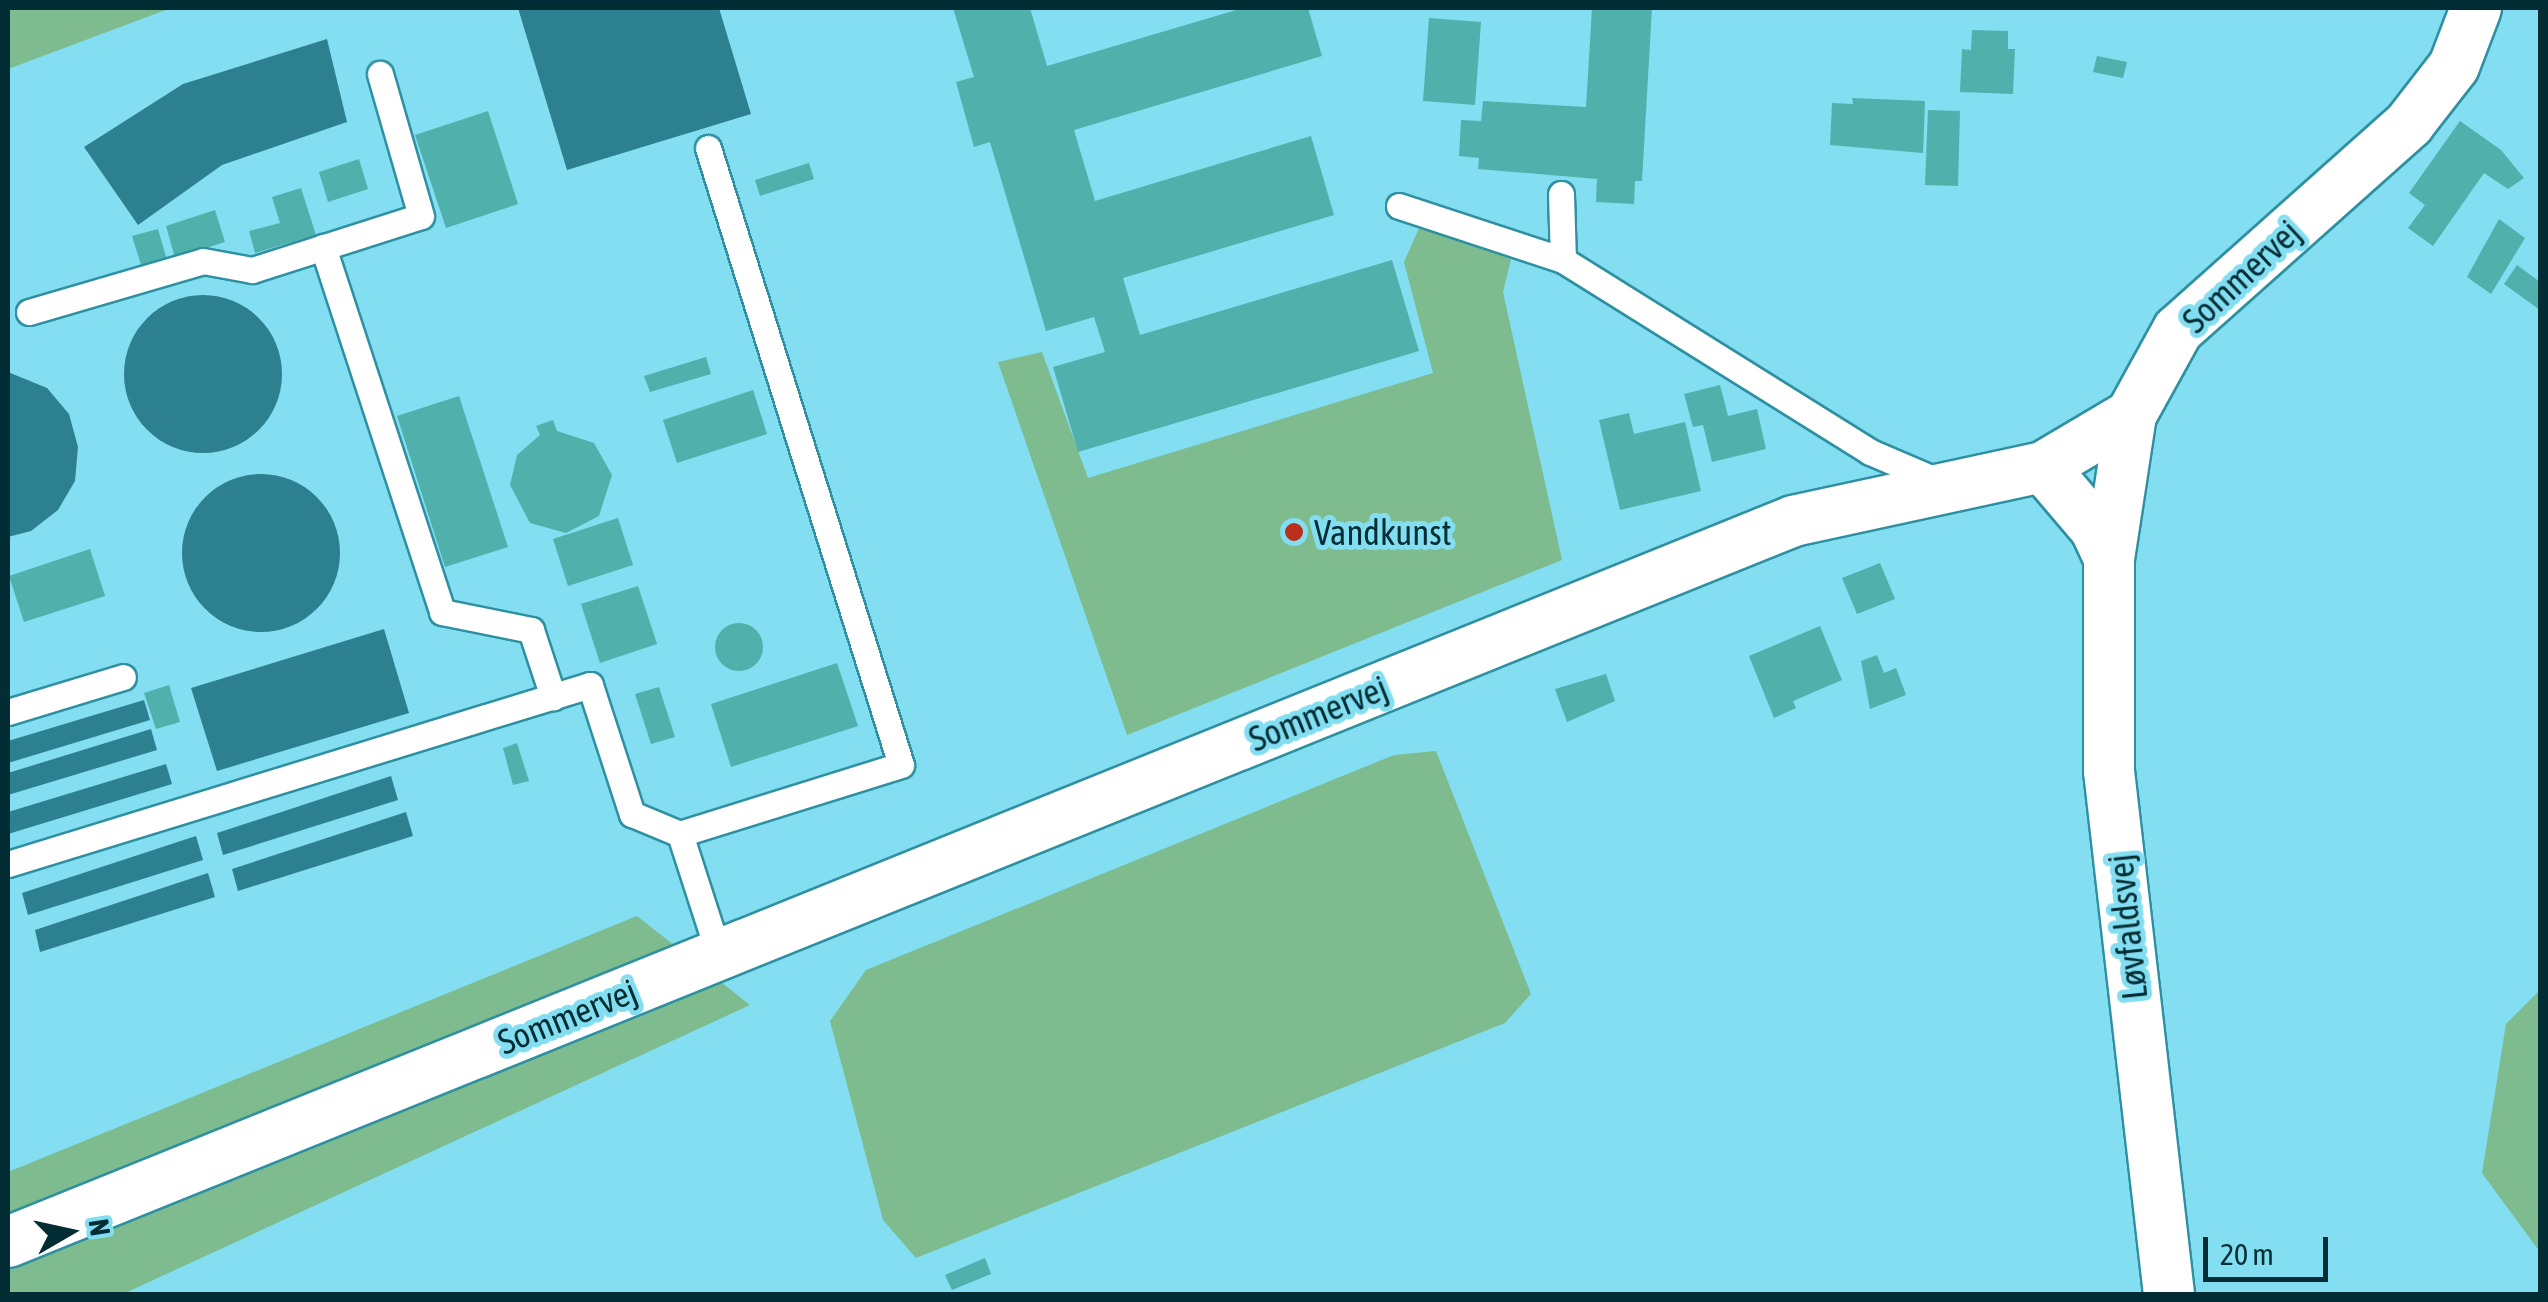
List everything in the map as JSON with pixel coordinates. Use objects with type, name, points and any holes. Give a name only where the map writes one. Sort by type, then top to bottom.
[{"type":"street","name":"Sommervej","points":[[8,1242],[1794,520],[1945,484],[2042,467],[2131,414],[2178,330],[2410,124],[2454,66],[2476,8]]},
{"type":"street","name":"Løvfaldsvej","points":[[2131,414],[2109,558],[2109,771],[2169,1294]]},
{"type":"street","name":"Løvfaldsvej","points":[[2042,467],[2085,514],[2109,558]]},
{"type":"lane","points":[[28,312],[203,261],[252,270],[421,216],[380,74]]},
{"type":"lane","points":[[8,864],[590,686],[632,814],[680,834],[902,765],[708,148]]},
{"type":"lane","points":[[1561,194],[1563,260]]},
{"type":"lane","points":[[1399,206],[1563,260],[1870,452],[1945,484]]},
{"type":"lane","points":[[323,248],[442,612],[531,630],[554,697]]},
{"type":"lane","points":[[8,712],[124,677]]},
{"type":"lane","points":[[680,834],[719,955]]},
{"type":"green space","points":[[8,8],[171,8],[8,69]]},
{"type":"green space","points":[[1420,226],[1511,259],[1503,292],[1562,560],[1127,735],[998,362],[1042,352],[1088,478],[1433,373],[1404,262]]},
{"type":"green space","points":[[1436,751],[1531,994],[1505,1023],[916,1258],[883,1220],[830,1021],[866,970],[1394,755]]},
{"type":"green space","points":[[637,916],[750,1005],[123,1294],[8,1294],[8,1172]]},
{"type":"green space","points":[[2540,990],[2540,1252],[2482,1173],[2506,1024]]},
{"type":"water","points":[[518,8],[719,8],[751,114],[567,170]]},
{"type":"water","points":[[327,39],[347,122],[222,165],[138,225],[84,147],[183,84]]},
{"type":"water","points":[[203,295],[233,301],[259,318],[276,344],[282,374],[276,404],[259,430],[233,447],[203,453],[173,447],[147,430],[130,404],[124,374],[130,344],[147,318],[173,301]]},
{"type":"water","points":[[8,372],[47,388],[69,414],[78,447],[75,481],[58,510],[31,531],[8,537]]},
{"type":"water","points":[[261,474],[291,480],[317,497],[334,523],[340,553],[334,583],[317,609],[291,626],[261,632],[231,626],[205,609],[188,583],[182,553],[188,523],[205,497],[231,480]]},
{"type":"water","points":[[384,629],[409,713],[217,771],[191,688]]},
{"type":"water","points":[[144,700],[150,720],[8,763],[8,741]]},
{"type":"water","points":[[151,729],[157,750],[8,795],[8,773]]},
{"type":"water","points":[[166,764],[172,784],[8,834],[8,812]]},
{"type":"water","points":[[391,776],[398,800],[223,855],[217,833]]},
{"type":"water","points":[[406,812],[413,836],[238,891],[232,869]]},
{"type":"water","points":[[196,836],[203,860],[28,915],[22,893]]},
{"type":"water","points":[[208,873],[215,897],[40,952],[35,930]]},
{"type":"building","points":[[953,8],[1030,8],[1047,66],[1243,8],[1308,8],[1322,56],[1074,130],[1095,201],[1311,136],[1334,215],[1123,278],[1140,335],[1392,260],[1419,351],[1078,452],[1053,367],[1105,352],[1094,317],[1046,331],[990,142],[974,147],[956,82],[974,77]]},
{"type":"building","points":[[1592,8],[1652,8],[1642,181],[1635,181],[1634,204],[1596,202],[1597,179],[1478,169],[1479,158],[1459,156],[1461,120],[1481,121],[1483,101],[1586,107]]},
{"type":"building","points":[[1429,18],[1481,22],[1475,105],[1423,101]]},
{"type":"building","points":[[1972,30],[2008,31],[2008,49],[2015,49],[2013,94],[1960,92],[1962,49],[1971,50]]},
{"type":"building","points":[[2097,56],[2127,62],[2123,78],[2093,72]]},
{"type":"building","points":[[1852,98],[1925,101],[1923,153],[1830,145],[1832,103],[1853,104]]},
{"type":"building","points":[[1928,110],[1960,111],[1958,186],[1925,185]]},
{"type":"building","points":[[488,111],[518,204],[446,228],[415,135]]},
{"type":"building","points":[[2460,121],[2501,150],[2524,178],[2508,189],[2484,173],[2433,246],[2408,228],[2425,205],[2409,193]]},
{"type":"building","points":[[359,159],[368,189],[328,202],[319,172]]},
{"type":"building","points":[[809,163],[814,179],[760,196],[755,180]]},
{"type":"building","points":[[301,188],[316,235],[255,253],[249,231],[280,223],[272,197]]},
{"type":"building","points":[[215,210],[225,242],[175,258],[166,226]]},
{"type":"building","points":[[2499,219],[2525,238],[2491,294],[2467,277]]},
{"type":"building","points":[[158,229],[167,260],[142,268],[132,236]]},
{"type":"building","points":[[2517,265],[2540,282],[2540,310],[2504,284]]},
{"type":"building","points":[[706,357],[711,374],[650,392],[644,376]]},
{"type":"building","points":[[1720,385],[1728,416],[1757,409],[1766,449],[1712,462],[1703,425],[1693,427],[1684,394]]},
{"type":"building","points":[[753,390],[767,434],[677,463],[663,420]]},
{"type":"building","points":[[459,396],[508,547],[445,567],[397,416]]},
{"type":"building","points":[[1629,413],[1634,434],[1685,422],[1701,491],[1620,510],[1599,420]]},
{"type":"building","points":[[553,420],[557,431],[594,443],[612,475],[599,516],[566,533],[530,523],[510,485],[517,455],[540,435],[536,426]]},
{"type":"building","points":[[618,518],[633,565],[568,586],[553,539]]},
{"type":"building","points":[[90,549],[105,596],[24,622],[9,576]]},
{"type":"building","points":[[1880,563],[1895,599],[1857,614],[1842,578]]},
{"type":"building","points":[[638,586],[657,644],[600,663],[581,604]]},
{"type":"building","points":[[739,623],[756,630],[763,647],[756,664],[739,671],[722,664],[715,647],[722,630]]},
{"type":"building","points":[[1820,626],[1842,680],[1793,701],[1796,708],[1774,718],[1749,656]]},
{"type":"building","points":[[1877,655],[1884,673],[1896,668],[1906,695],[1870,709],[1861,661]]},
{"type":"building","points":[[837,663],[858,726],[731,767],[711,704]]},
{"type":"building","points":[[1606,674],[1615,701],[1567,722],[1555,689]]},
{"type":"building","points":[[169,685],[180,722],[156,729],[144,693]]},
{"type":"building","points":[[659,687],[675,737],[651,744],[635,694]]},
{"type":"building","points":[[517,743],[529,781],[513,785],[503,748]]},
{"type":"building","points":[[985,1258],[991,1274],[952,1290],[945,1275]]},
{"type":"place","name":"Vandkunst","points":[[1294,532]]}]
